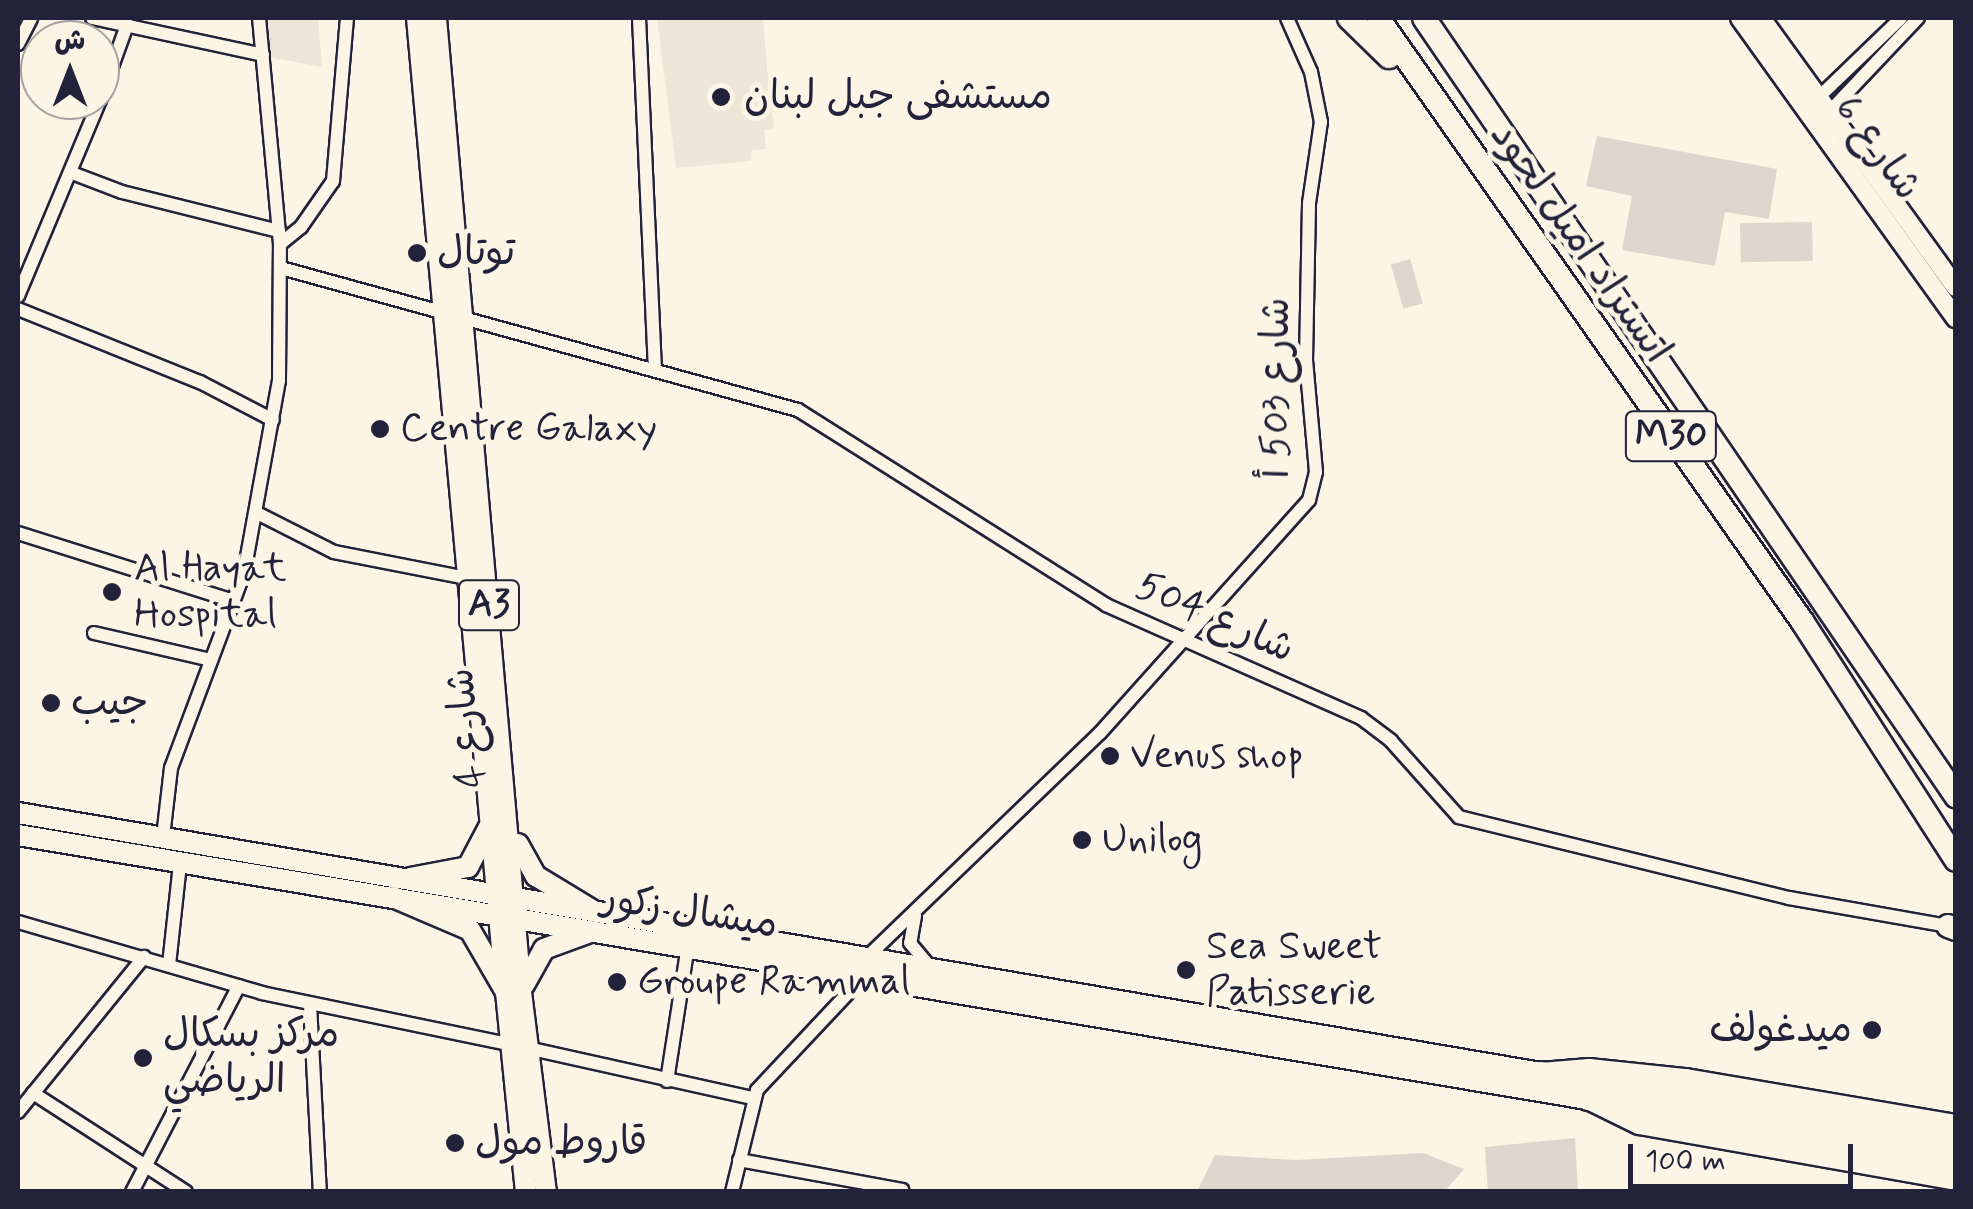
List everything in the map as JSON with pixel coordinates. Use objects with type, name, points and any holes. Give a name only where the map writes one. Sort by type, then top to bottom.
[{"type":"highway","points":[[1349,18],[1436,104]]},
{"type":"highway","name":"اتستراد اميل لحود","points":[[1378,18],[1802,621],[1956,860]]},
{"type":"highway","name":"اتستراد اميل لحود","points":[[1424,18],[1956,796]]},
{"type":"highway","points":[[1541,1072],[1956,1144]]},
{"type":"highway","points":[[1588,1099],[1956,1161]]},
{"type":"main road","name":"شارع 4","points":[[417,18],[455,316]]},
{"type":"main road","name":"شارع 4","points":[[436,18],[455,316],[514,992]]},
{"type":"main road","name":"شارع 6","points":[[1740,18],[1954,315]]},
{"type":"main road","name":"شارع 6","points":[[1761,18],[1953,279]]},
{"type":"main road","name":"ميشال زكور","points":[[18,813],[506,893],[688,946],[940,972],[1541,1072],[1589,1069],[1686,1079],[1956,1124]]},
{"type":"main road","points":[[410,878],[474,862],[501,815]]},
{"type":"main road","points":[[393,897],[470,930],[514,992],[544,949],[593,921],[536,876],[501,815]]},
{"type":"main road","name":"ميشال زكور","points":[[18,835],[508,918],[593,921],[865,967],[1588,1099],[1639,1124],[1956,1180]]},
{"type":"main road","name":"A3","points":[[514,992],[526,1192]]},
{"type":"main road","name":"A3","points":[[518,1046],[546,1192]]},
{"type":"street","points":[[18,44],[31,18]]},
{"type":"street","points":[[92,18],[264,56]]},
{"type":"street","points":[[163,837],[165,790],[234,602],[257,512],[274,420],[281,268],[259,18]]},
{"type":"street","points":[[279,237],[314,212],[332,180],[347,18]]},
{"type":"street","points":[[639,18],[655,366]]},
{"type":"street","name":"شارع 503 أ","points":[[753,1098],[919,910],[1185,644],[1314,487],[1306,360],[1309,203],[1321,122],[1311,72],[1287,18]]},
{"type":"street","points":[[1825,104],[1901,18]]},
{"type":"street","points":[[1825,104],[1918,18]]},
{"type":"street","points":[[120,44],[127,25]]},
{"type":"street","points":[[18,296],[92,120]]},
{"type":"street","points":[[72,173],[279,237]]},
{"type":"street","name":"شارع 504","points":[[281,268],[655,366],[808,415],[1106,605],[1185,644],[1361,718],[1391,741],[1459,818],[1789,898],[1953,926]]},
{"type":"street","points":[[18,309],[200,382],[274,420]]},
{"type":"street","points":[[257,512],[334,552],[478,580]]},
{"type":"street","points":[[18,533],[234,602]]},
{"type":"street","points":[[94,633],[211,660]]},
{"type":"street","points":[[169,965],[180,862]]},
{"type":"street","points":[[919,910],[910,943],[940,972]]},
{"type":"street","points":[[18,922],[310,1004],[753,1098],[732,1192]]},
{"type":"street","points":[[667,1081],[688,946]]},
{"type":"street","points":[[18,1112],[144,956]]},
{"type":"street","points":[[132,1192],[141,1164],[240,986]]},
{"type":"street","points":[[310,1004],[320,1192]]},
{"type":"street","points":[[33,1093],[186,1192]]},
{"type":"street","points":[[739,1160],[902,1190]]},
{"type":"shaded area","points":[[266,18],[318,18],[322,67],[269,57]]},
{"type":"shaded area","name":"مستشفى جبل لبنان","points":[[657,18],[763,18],[768,77],[777,80],[781,110],[772,112],[774,129],[764,130],[766,149],[752,150],[751,161],[676,168]]},
{"type":"shaded area","points":[[1597,136],[1777,169],[1769,219],[1725,212],[1715,266],[1622,250],[1632,196],[1586,186]]},
{"type":"shaded area","points":[[1812,222],[1813,261],[1741,262],[1740,223]]},
{"type":"shaded area","points":[[1410,259],[1423,303],[1403,309],[1391,265]]},
{"type":"shaded area","points":[[1575,1138],[1578,1191],[1488,1191],[1485,1147]]},
{"type":"shaded area","points":[[1423,1153],[1464,1169],[1445,1191],[1197,1191],[1215,1155],[1296,1160]]},
{"type":"place","name":"مستشفى جبل لبنان","points":[[721,97]]},
{"type":"place","name":"توتال","points":[[417,253]]},
{"type":"place","name":"Centre Galaxy","points":[[380,429]]},
{"type":"place","name":"Al Hayat Hospital","points":[[112,592]]},
{"type":"place","name":"جيب","points":[[51,703]]},
{"type":"place","name":"Venus shop","points":[[1110,756]]},
{"type":"place","name":"Unilog","points":[[1082,840]]},
{"type":"place","name":"Sea Sweet Patisserie","points":[[1186,970]]},
{"type":"place","name":"Groupe Rammal","points":[[617,982]]},
{"type":"place","name":"ميدغولف","points":[[1872,1030]]},
{"type":"place","name":"مركز بسكال الرياضي","points":[[143,1058]]},
{"type":"place","name":"قاروط مول","points":[[455,1143]]}]
